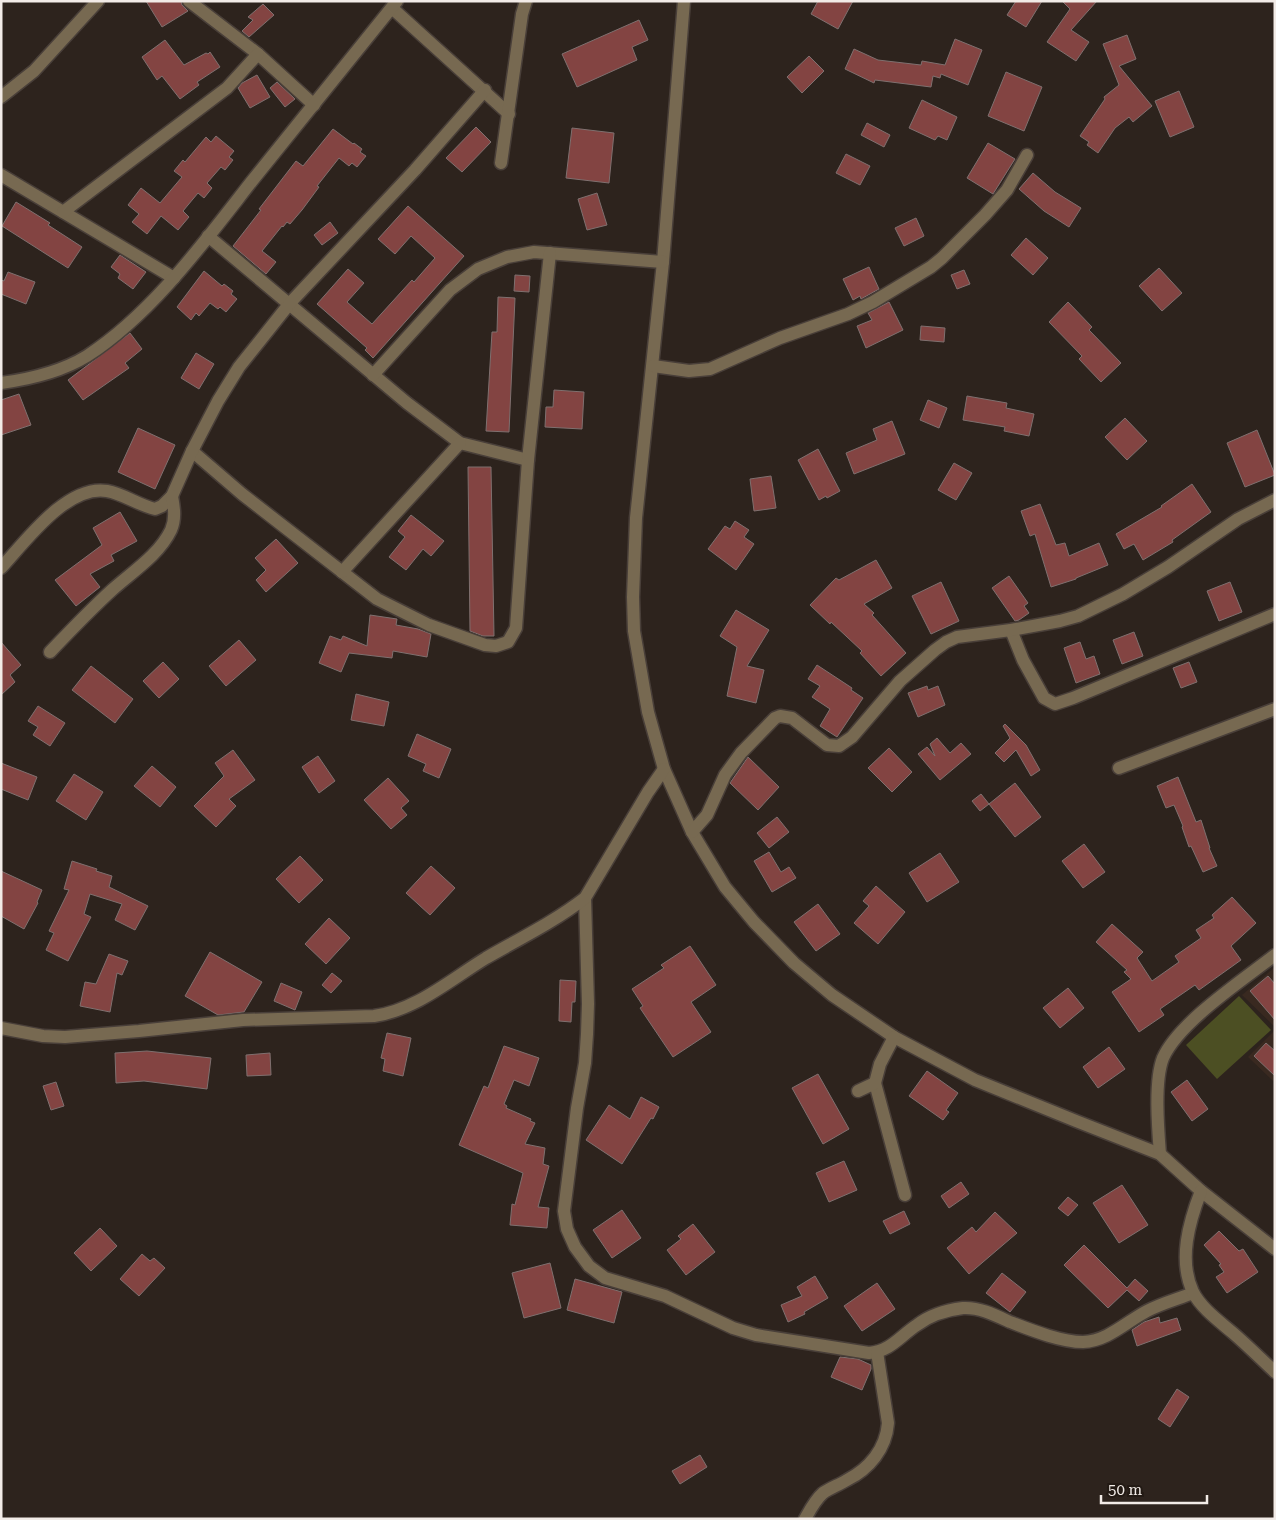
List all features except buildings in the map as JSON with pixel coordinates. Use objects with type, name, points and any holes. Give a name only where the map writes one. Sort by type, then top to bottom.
[{"type":"street","points":[[1,97],[34,71],[98,1]]},
{"type":"street","points":[[189,1],[258,54],[314,105]]},
{"type":"street","points":[[501,163],[521,21],[526,1]]},
{"type":"street","points":[[684,1],[664,262],[636,518],[633,597],[634,631],[648,712],[664,769],[692,832],[725,887],[754,922],[787,956],[832,995],[894,1037],[975,1080],[1160,1154],[1201,1191],[1275,1249]]},
{"type":"street","points":[[1,383],[26,380],[47,374],[85,357],[124,328],[174,278],[394,5],[440,54],[485,90],[509,114]]},
{"type":"street","points":[[63,212],[227,88],[258,54]]},
{"type":"street","points":[[1,568],[45,520],[71,500],[84,493],[106,491],[154,509],[162,506],[172,496],[192,451],[218,401],[240,367],[290,303],[409,176],[485,90]]},
{"type":"street","points":[[653,366],[689,371],[710,369],[780,338],[848,314],[873,302],[932,267],[942,258],[1007,190],[1027,155]]},
{"type":"street","points":[[1,175],[174,278]]},
{"type":"street","points":[[208,236],[248,271],[290,303],[373,375],[460,443],[528,460]]},
{"type":"street","points":[[373,375],[450,290],[478,269],[506,257],[534,252],[664,262]]},
{"type":"street","points":[[192,451],[242,494],[378,599],[428,624],[485,645],[496,646],[508,642],[516,628],[528,460],[550,253]]},
{"type":"street","points":[[342,572],[460,443]]},
{"type":"street","points":[[50,652],[90,610],[148,559],[167,537],[174,520],[172,496]]},
{"type":"street","points":[[692,832],[707,815],[730,768],[741,753],[775,718],[780,716],[792,718],[827,745],[839,746],[852,737],[900,681],[946,642],[968,634],[1012,630],[1078,616],[1100,606],[1168,566],[1238,519],[1275,500]]},
{"type":"street","points":[[1012,630],[1022,660],[1044,698],[1054,704],[1073,698],[1275,614]]},
{"type":"street","points":[[1119,768],[1275,709]]},
{"type":"street","points":[[1,1028],[43,1036],[65,1037],[243,1020],[388,1014],[424,998],[469,969],[570,910],[585,898],[648,792],[664,769]]},
{"type":"street","points":[[585,898],[588,1034],[564,1211],[566,1229],[575,1247],[589,1266],[605,1278],[665,1296],[733,1328],[756,1335],[857,1351],[877,1352],[886,1349],[917,1324],[936,1314],[965,1308],[981,1310],[1023,1327],[1066,1340],[1084,1342],[1096,1340],[1117,1331],[1153,1308],[1193,1293]]},
{"type":"street","points":[[1160,1154],[1158,1131],[1160,1070],[1174,1040],[1192,1021],[1275,955]]},
{"type":"street","points":[[894,1037],[880,1064],[875,1083],[905,1195]]},
{"type":"street","points":[[858,1091],[875,1083]]},
{"type":"street","points":[[1201,1191],[1192,1214],[1188,1238],[1186,1271],[1193,1293],[1212,1315],[1275,1372]]},
{"type":"street","points":[[805,1519],[818,1497],[869,1466],[883,1444],[887,1433],[888,1416],[877,1352]]},
{"type":"shaded area","points":[[1275,967],[1275,1027],[1242,995]]},
{"type":"shaded area","points":[[1275,1030],[1275,1079],[1273,1081],[1248,1057]]},
{"type":"green space","points":[[1239,996],[1271,1030],[1217,1079],[1186,1045]]}]
